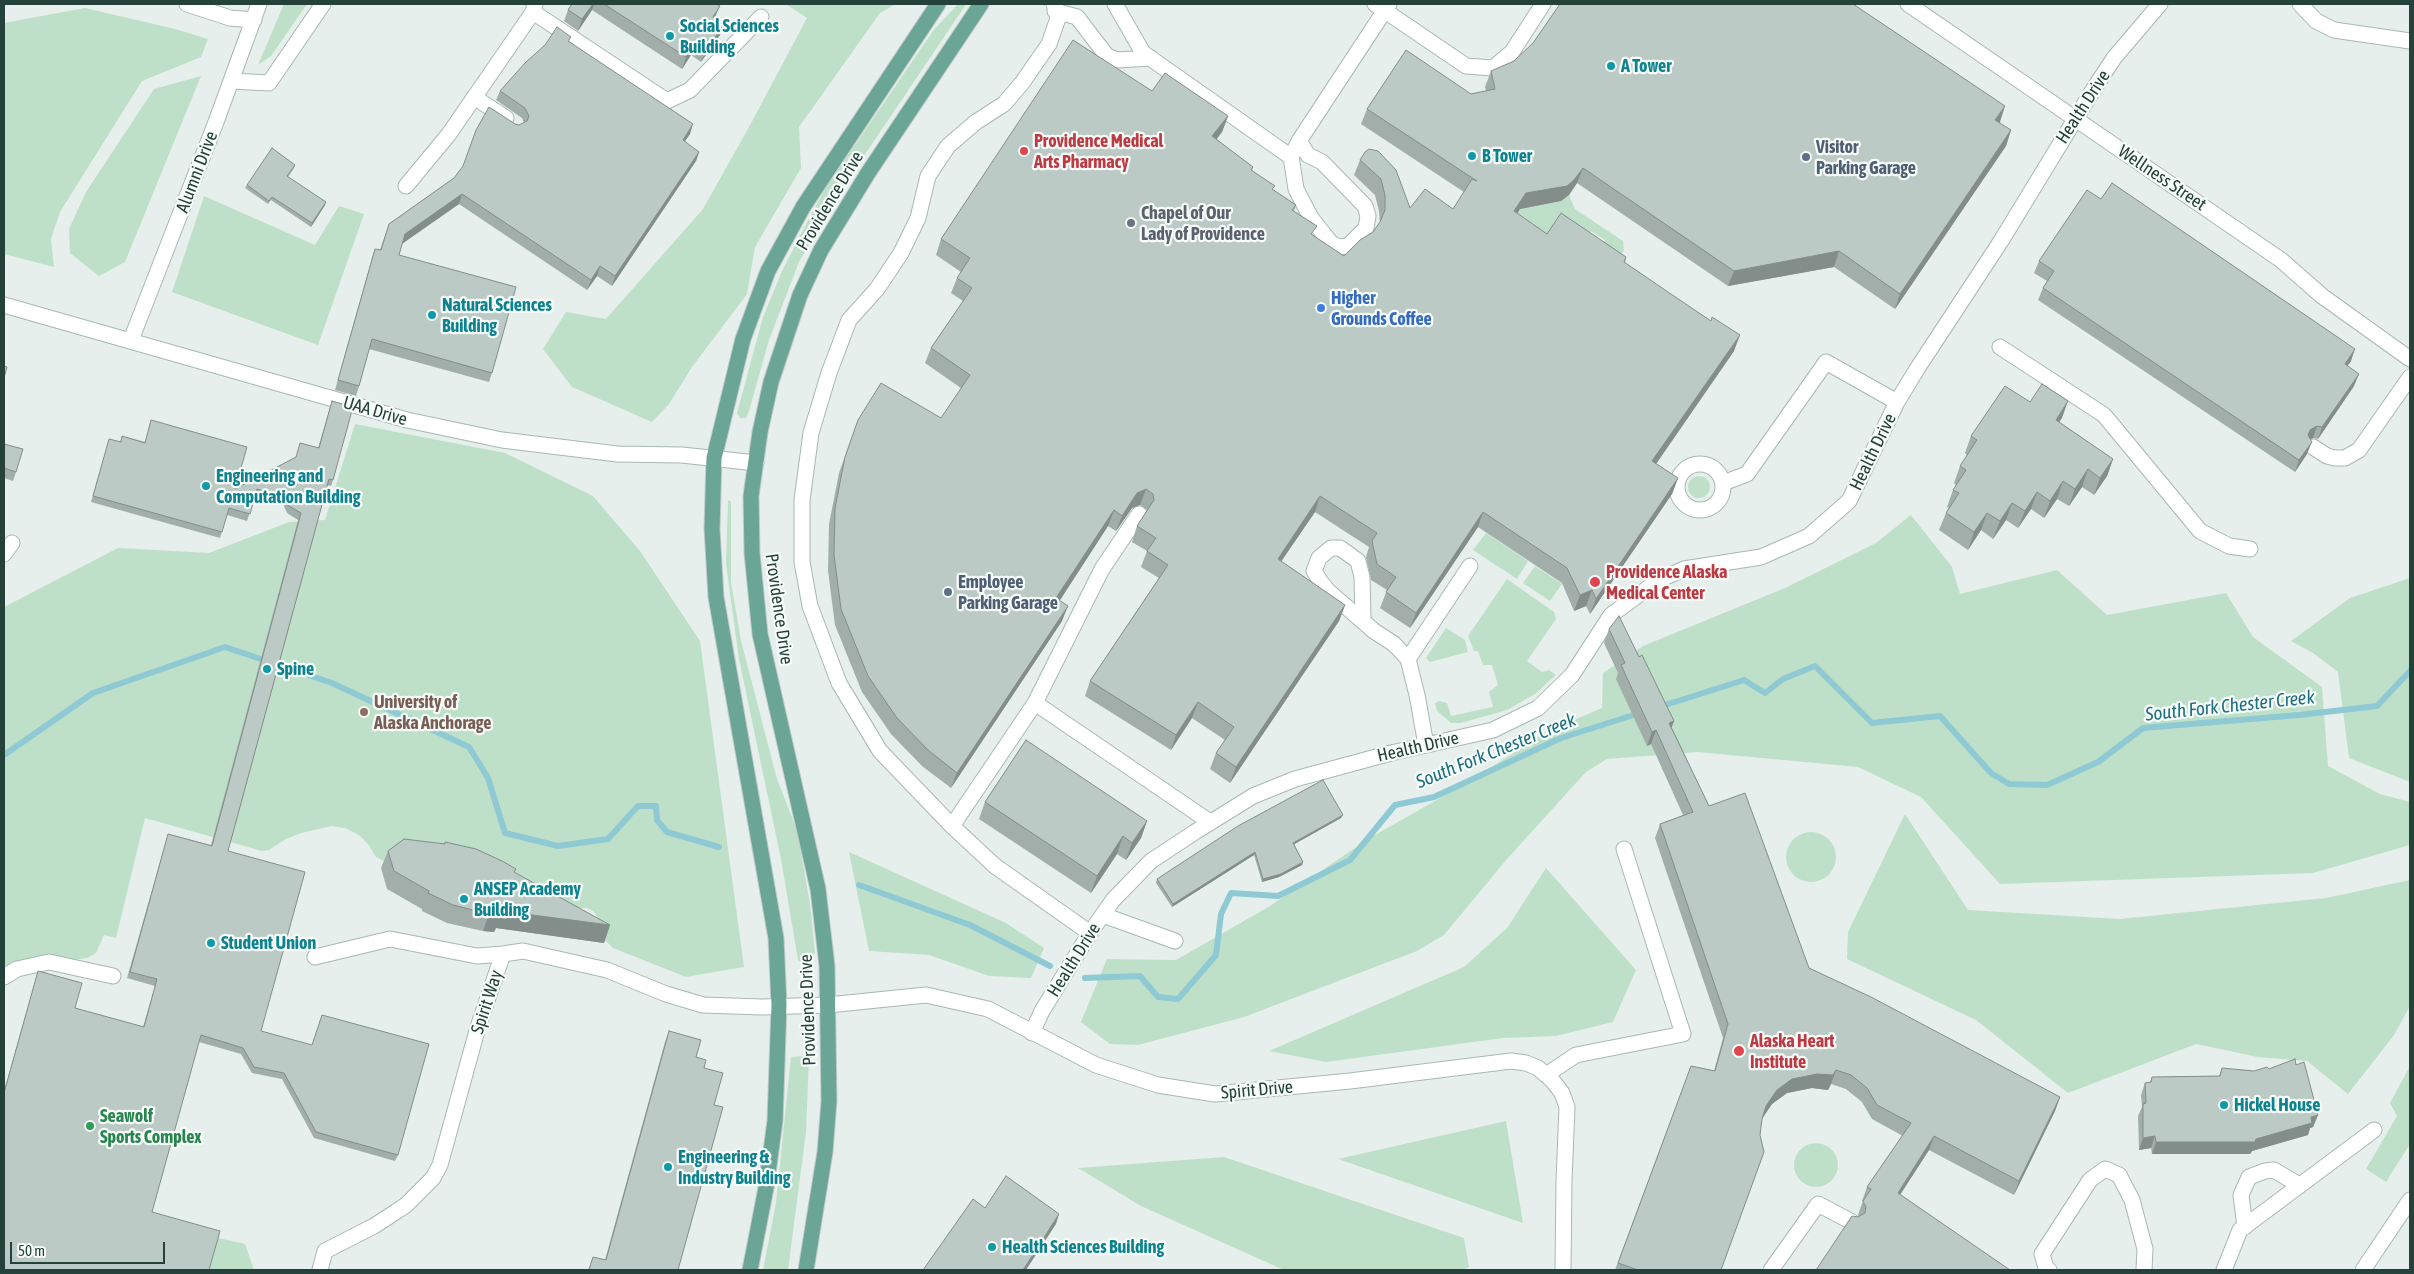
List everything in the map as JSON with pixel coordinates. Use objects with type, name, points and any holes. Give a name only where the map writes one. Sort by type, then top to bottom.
[{"type":"main road","name":"Providence Drive","points":[[750,1270],[766,1188],[775,1122],[779,1005],[776,938],[716,597],[712,529],[714,458],[743,339],[768,271],[803,207],[938,4]]},
{"type":"main road","name":"Providence Drive","points":[[806,1270],[817,1210],[829,1101],[827,966],[818,888],[760,634],[752,553],[751,496],[771,382],[800,295],[820,250],[868,173],[981,4]]},
{"type":"street","points":[[187,4],[230,18],[254,20]]},
{"type":"street","name":"Alumni Drive","points":[[131,340],[232,81],[259,4]]},
{"type":"street","points":[[232,81],[269,83],[323,4]]},
{"type":"street","points":[[1115,4],[1143,53],[1291,157]]},
{"type":"street","points":[[1299,141],[1308,155],[1322,162],[1365,206],[1368,216],[1366,228],[1348,246],[1339,247],[1331,243],[1311,218],[1296,189],[1291,157],[1299,141],[1383,6],[1466,66],[1493,68],[1512,52],[1543,4]]},
{"type":"street","name":"Wellness Street","points":[[1908,4],[2281,260],[2322,296],[2410,359]]},
{"type":"street","name":"Health Drive","points":[[1032,1032],[1090,933],[1125,887],[1151,861],[1210,822],[1253,796],[1295,779],[1426,745],[1493,730],[1538,708],[1572,675],[1611,615],[1659,580],[1684,569],[1761,557],[1809,536],[1849,501],[1897,402],[2001,241],[2074,118],[2114,58],[2160,4]]},
{"type":"street","points":[[2300,4],[2316,21],[2334,30],[2410,41]]},
{"type":"street","points":[[1055,7],[1077,17],[1107,56],[1116,60],[1151,58]]},
{"type":"street","points":[[1055,7],[1058,18],[1049,44],[1022,83],[1004,104],[976,122],[948,146],[928,176],[918,218],[901,253],[877,289],[849,320],[829,372],[811,433],[802,500],[802,562],[808,597],[839,683],[880,751],[952,826],[995,866],[1090,933]]},
{"type":"street","points":[[406,186],[449,134],[534,8],[668,101],[690,90],[761,17]]},
{"type":"street","points":[[474,97],[516,125]]},
{"type":"street","name":"UAA Drive","points":[[4,305],[407,420],[502,440],[617,454],[682,455],[756,463]]},
{"type":"street","points":[[2000,347],[2104,415],[2200,531],[2229,546],[2250,550]]},
{"type":"street","points":[[1723,483],[1747,474],[1826,362],[1897,402]]},
{"type":"street","points":[[2313,447],[2327,456],[2335,458],[2345,458],[2359,450],[2410,377]]},
{"type":"street","points":[[952,826],[1035,703],[1102,570],[1139,514]]},
{"type":"street","points":[[1363,620],[1362,578],[1358,561],[1340,548],[1331,548],[1319,558],[1314,570],[1328,591],[1374,631],[1394,644],[1408,659],[1426,745]]},
{"type":"street","points":[[1408,659],[1470,566]]},
{"type":"street","points":[[1035,703],[1210,822]]},
{"type":"street","points":[[1546,1076],[1576,1055],[1683,1034],[1624,849]]},
{"type":"street","points":[[1102,915],[1175,941]]},
{"type":"street","points":[[315,957],[390,938],[477,956],[503,954]]},
{"type":"street","name":"Spirit Way","points":[[320,1270],[325,1251],[374,1226],[406,1205],[433,1178],[440,1165],[478,1027],[503,954],[523,951],[607,970],[666,994],[703,1005],[779,1005]]},
{"type":"street","points":[[4,976],[17,969],[49,962],[113,976]]},
{"type":"street","name":"Spirit Drive","points":[[779,1005],[828,1005],[926,995],[988,1009],[1074,1055],[1122,1074],[1158,1085],[1215,1094],[1350,1081],[1511,1061],[1538,1068],[1562,1093],[1567,1107],[1563,1270]]},
{"type":"street","points":[[2224,1270],[2240,1230],[2374,1130]]},
{"type":"street","points":[[2049,1270],[2042,1254],[2090,1180],[2105,1169],[2118,1176],[2132,1200],[2145,1249],[2144,1270]]},
{"type":"street","points":[[2245,1227],[2241,1195],[2249,1177],[2274,1170],[2299,1185]]},
{"type":"street","points":[[2363,1270],[2410,1200]]},
{"type":"street","points":[[1771,1270],[1818,1204],[1852,1222]]},
{"type":"green space","points":[[284,4],[307,4],[271,56],[258,65]]},
{"type":"green space","points":[[786,4],[896,4],[880,13],[799,127],[801,168],[755,247],[747,294],[692,367],[669,404],[652,422],[572,387],[543,349],[566,312],[606,319],[703,209],[807,18]]},
{"type":"green space","points":[[958,4],[964,4],[965,6],[841,190],[799,262],[769,340],[749,411],[746,418],[740,418],[737,413],[763,317],[783,269],[805,226],[826,187],[933,31]]},
{"type":"green space","points":[[85,8],[175,29],[208,39],[201,57],[142,81],[60,212],[51,239],[54,267],[4,254],[4,23]]},
{"type":"green space","points":[[201,76],[125,262],[99,276],[70,253],[69,229],[86,192],[154,89]]},
{"type":"green space","points":[[1569,195],[1575,209],[1623,241],[1624,250],[1616,263],[1595,256],[1605,240],[1591,231],[1581,246],[1542,250],[1498,243],[1520,209],[1561,201]]},
{"type":"green space","points":[[204,196],[315,245],[339,206],[364,214],[318,345],[172,292]]},
{"type":"green space","points":[[355,424],[505,453],[593,496],[640,551],[700,641],[744,967],[686,977],[613,948],[603,938],[599,919],[593,911],[587,908],[573,908],[388,863],[376,857],[368,844],[359,835],[345,828],[332,826],[301,833],[286,839],[269,850],[262,851],[145,818],[116,938],[104,935],[96,953],[87,958],[4,969],[4,607],[118,548],[209,553],[289,522],[325,520]]},
{"type":"green space","points":[[1699,476],[1707,479],[1710,487],[1707,495],[1699,498],[1691,495],[1688,487],[1691,479]]},
{"type":"green space","points":[[728,500],[731,502],[731,582],[741,641],[777,779],[797,830],[810,904],[815,952],[812,960],[803,964],[798,960],[781,859],[739,659],[726,564]]},
{"type":"green space","points":[[1911,515],[1952,567],[1960,594],[2057,570],[2107,615],[2226,593],[2253,637],[2322,687],[2328,766],[2380,794],[2410,802],[2410,845],[2313,873],[2000,884],[1921,797],[1858,767],[1698,752],[1607,759],[1586,772],[1507,859],[1444,935],[1417,951],[1244,1017],[1138,1045],[1110,1044],[1081,1022],[1107,959],[1176,960],[1270,906],[1368,839],[1470,781],[1546,732],[1602,708],[1603,673],[1643,646],[1785,588],[1876,543]]},
{"type":"green space","points":[[1486,533],[1528,561],[1517,579],[1473,550]]},
{"type":"green space","points":[[1535,566],[1562,584],[1550,601],[1523,583]]},
{"type":"green space","points":[[2410,578],[2410,782],[2349,758],[2338,672],[2313,653],[2291,641],[2350,598]]},
{"type":"green space","points":[[1507,579],[1554,612],[1556,619],[1527,661],[1542,672],[1549,670],[1556,675],[1535,694],[1507,710],[1461,723],[1451,723],[1437,711],[1435,703],[1439,701],[1447,703],[1451,716],[1493,707],[1489,692],[1498,685],[1492,665],[1483,665],[1478,651],[1474,651],[1468,636]]},
{"type":"green space","points":[[1446,628],[1465,640],[1468,652],[1430,662],[1426,658]]},
{"type":"green space","points":[[1905,814],[1968,910],[2120,919],[2326,898],[2410,880],[2410,1006],[2394,1035],[2348,1094],[2307,1061],[2258,1057],[2196,1044],[2068,1093],[1976,1020],[1847,959],[1848,932]]},
{"type":"green space","points":[[1811,832],[1825,836],[1832,843],[1836,857],[1832,871],[1825,878],[1811,882],[1797,878],[1790,871],[1786,857],[1790,843],[1797,836]]},
{"type":"green space","points":[[849,852],[1006,923],[1044,948],[1031,978],[989,976],[929,955],[869,951]]},
{"type":"green space","points":[[1546,868],[1636,970],[1613,1022],[1556,1036],[1503,1038],[1326,1062],[1269,1051],[1464,967],[1507,928]]},
{"type":"green space","points":[[809,1056],[806,1132],[788,1270],[763,1270],[776,1203],[791,1057]]},
{"type":"green space","points":[[2410,1066],[2410,1144],[2386,1182],[2366,1169],[2397,1116],[2390,1103]]},
{"type":"green space","points":[[1506,1121],[1523,1223],[1338,1159]]},
{"type":"green space","points":[[1812,1143],[1820,1143],[1832,1149],[1838,1165],[1832,1181],[1820,1187],[1812,1187],[1800,1181],[1794,1169],[1794,1161],[1800,1149]]},
{"type":"green space","points":[[1224,1157],[1464,1238],[1469,1267],[1463,1270],[1284,1270],[1141,1206],[1078,1168]]},
{"type":"green space","points":[[218,1238],[245,1244],[254,1270],[110,1270]]},
{"type":"building","points":[[572,4],[593,4],[582,19],[568,10]]},
{"type":"building","name":"Social Sciences Building","points":[[604,4],[716,4],[720,6],[713,17],[724,24],[706,51],[695,44],[686,57]]},
{"type":"building","points":[[1560,4],[1853,4],[2005,106],[1995,120],[2011,130],[1900,294],[1839,251],[1734,271],[1583,168],[1567,186],[1526,193],[1514,211],[1547,234],[1561,213],[1626,257],[1624,262],[1668,292],[1711,321],[1712,317],[1740,335],[1652,461],[1678,478],[1596,599],[1592,590],[1580,595],[1567,568],[1483,512],[1416,613],[1386,592],[1396,577],[1377,564],[1372,541],[1377,533],[1320,496],[1278,559],[1345,605],[1236,767],[1216,753],[1234,727],[1198,702],[1176,735],[1090,681],[1168,565],[1147,551],[1156,538],[1137,526],[1154,500],[1153,494],[1146,489],[1137,493],[1122,516],[1114,510],[1056,598],[1068,606],[957,773],[928,750],[897,718],[868,676],[841,609],[834,555],[835,508],[845,457],[858,420],[881,383],[941,418],[970,375],[931,348],[972,288],[957,278],[970,258],[941,239],[1073,40],[1152,91],[1165,73],[1228,116],[1212,136],[1253,167],[1251,170],[1275,186],[1272,189],[1296,205],[1292,210],[1317,226],[1311,234],[1344,256],[1360,240],[1373,232],[1385,210],[1385,195],[1381,179],[1360,160],[1369,149],[1378,151],[1396,170],[1410,208],[1425,189],[1453,209],[1472,179],[1477,181],[1367,109],[1406,50],[1471,94],[1495,89],[1491,71],[1514,61],[1533,43]]},
{"type":"building","points":[[557,27],[571,37],[568,41],[693,124],[683,140],[699,152],[615,276],[600,266],[591,280],[462,194],[405,234],[399,255],[516,287],[492,373],[372,339],[359,386],[338,380],[375,249],[381,250],[389,224],[454,178],[463,166],[476,130],[489,107],[515,124],[519,125],[527,121],[529,116],[525,108],[500,91],[525,63],[545,45]]},
{"type":"building","points":[[272,148],[295,165],[287,176],[326,202],[312,223],[272,197],[269,201],[247,185]]},
{"type":"building","points":[[2112,183],[2355,349],[2345,364],[2359,374],[2322,427],[2317,426],[2310,430],[2308,435],[2312,442],[2299,460],[2043,288],[2054,271],[2039,261],[2087,190],[2101,199]]},
{"type":"building","points":[[4,366],[7,367],[4,378]]},
{"type":"building","points":[[2042,384],[2068,401],[2056,420],[2113,459],[2100,478],[2088,469],[2075,489],[2063,481],[2050,501],[2037,492],[2025,511],[2012,503],[2000,521],[1987,513],[1974,532],[1946,513],[1959,493],[1953,490],[1966,470],[1960,466],[1977,440],[1971,436],[2005,386],[2030,402]]},
{"type":"building","points":[[332,401],[353,407],[333,480],[329,479],[228,851],[305,872],[261,1031],[312,1045],[322,1015],[429,1044],[398,1155],[316,1132],[284,1073],[254,1067],[243,1048],[201,1035],[152,1212],[220,1231],[209,1270],[4,1270],[4,1093],[38,971],[82,983],[75,1008],[144,1027],[157,979],[130,972],[168,834],[212,846],[301,513],[289,506],[285,497],[257,489],[250,514],[229,508],[222,532],[93,496],[109,439],[121,442],[122,436],[145,443],[151,420],[247,447],[235,489],[296,457],[300,443],[319,448]]},
{"type":"building","points":[[4,444],[23,449],[16,472],[4,468]]},
{"type":"building","points":[[1619,616],[1639,657],[1642,655],[1674,721],[1669,723],[1709,806],[1745,793],[1809,968],[1871,997],[2060,1097],[2019,1181],[1934,1136],[1898,1193],[2010,1270],[1816,1270],[1852,1216],[1858,1217],[1865,1213],[1866,1207],[1863,1201],[1871,1189],[1867,1187],[1911,1123],[1877,1105],[1867,1088],[1851,1075],[1836,1070],[1833,1075],[1817,1074],[1792,1079],[1777,1090],[1766,1106],[1760,1135],[1764,1152],[1721,1270],[1638,1270],[1618,1263],[1691,1066],[1715,1071],[1728,1024],[1660,824],[1693,812],[1656,730],[1652,732],[1621,665],[1625,663],[1609,629]]},
{"type":"building","points":[[1026,740],[1147,821],[1132,843],[1123,836],[1097,876],[985,802]]},
{"type":"building","points":[[1323,780],[1343,815],[1293,843],[1303,862],[1281,874],[1263,879],[1255,852],[1173,904],[1157,879],[1238,826]]},
{"type":"building","points":[[404,839],[445,844],[445,842],[476,849],[502,861],[516,869],[514,872],[610,925],[501,911],[501,914],[489,914],[453,905],[428,893],[429,891],[394,871],[388,851]]},
{"type":"building","name":"Engineering & Industry Building","points":[[669,1031],[701,1040],[696,1057],[706,1060],[704,1068],[723,1073],[714,1105],[723,1107],[678,1270],[589,1270],[593,1257],[606,1260]]},
{"type":"building","name":"Hickel House","points":[[2295,1059],[2296,1065],[2304,1062],[2318,1115],[2311,1117],[2312,1123],[2256,1139],[2255,1142],[2156,1142],[2155,1136],[2143,1138],[2143,1104],[2146,1103],[2145,1083],[2151,1082],[2152,1077],[2220,1076],[2222,1068],[2254,1071],[2267,1067],[2269,1069]]},
{"type":"building","name":"Health Sciences Building","points":[[1006,1176],[1059,1214],[1023,1270],[923,1270],[973,1199],[985,1208]]},
{"type":"waterway","name":"South Fork Chester Creek","points":[[4,755],[93,693],[225,647],[332,683],[469,747],[488,778],[505,833],[558,846],[608,839],[638,806],[656,806],[657,820],[667,832],[719,847]]},
{"type":"waterway","name":"South Fork Chester Creek","points":[[1659,707],[1744,680],[1765,693],[1783,679],[1815,666],[1872,723],[1940,716],[1991,773],[2009,784],[2047,785],[2098,762],[2143,728],[2299,715],[2377,706],[2410,671]]},
{"type":"waterway","name":"South Fork Chester Creek","points":[[1085,978],[1140,976],[1158,997],[1178,999],[1216,955],[1221,914],[1231,893],[1278,896],[1350,860],[1395,805],[1434,797],[1561,738],[1640,713]]},
{"type":"waterway","name":"South Fork Chester Creek","points":[[859,885],[970,925],[1050,966]]},
{"type":"place","name":"Social Sciences Building","points":[[670,36]]},
{"type":"place","name":"A Tower","points":[[1611,66]]},
{"type":"place","name":"Providence Medical Arts Pharmacy","points":[[1024,151]]},
{"type":"place","name":"B Tower","points":[[1472,156]]},
{"type":"place","name":"Visitor Parking Garage","points":[[1806,157]]},
{"type":"place","name":"Chapel of Our Lady of Providence","points":[[1131,223]]},
{"type":"place","name":"Higher Grounds Coffee","points":[[1321,308]]},
{"type":"place","name":"Natural Sciences Building","points":[[432,315]]},
{"type":"place","name":"Engineering and Computation Building","points":[[206,486]]},
{"type":"place","name":"Providence Alaska Medical Center","points":[[1595,582]]},
{"type":"place","name":"Employee Parking Garage","points":[[948,592]]},
{"type":"place","name":"Spine","points":[[267,669]]},
{"type":"place","name":"University of Alaska Anchorage","points":[[364,712]]},
{"type":"place","name":"ANSEP Academy Building","points":[[464,899]]},
{"type":"place","name":"Student Union","points":[[211,943]]},
{"type":"place","name":"Alaska Heart Institute","points":[[1739,1051]]},
{"type":"place","name":"Hickel House","points":[[2224,1105]]},
{"type":"place","name":"Seawolf Sports Complex","points":[[90,1126]]},
{"type":"place","name":"Engineering & Industry Building","points":[[668,1167]]},
{"type":"place","name":"Health Sciences Building","points":[[992,1247]]}]
